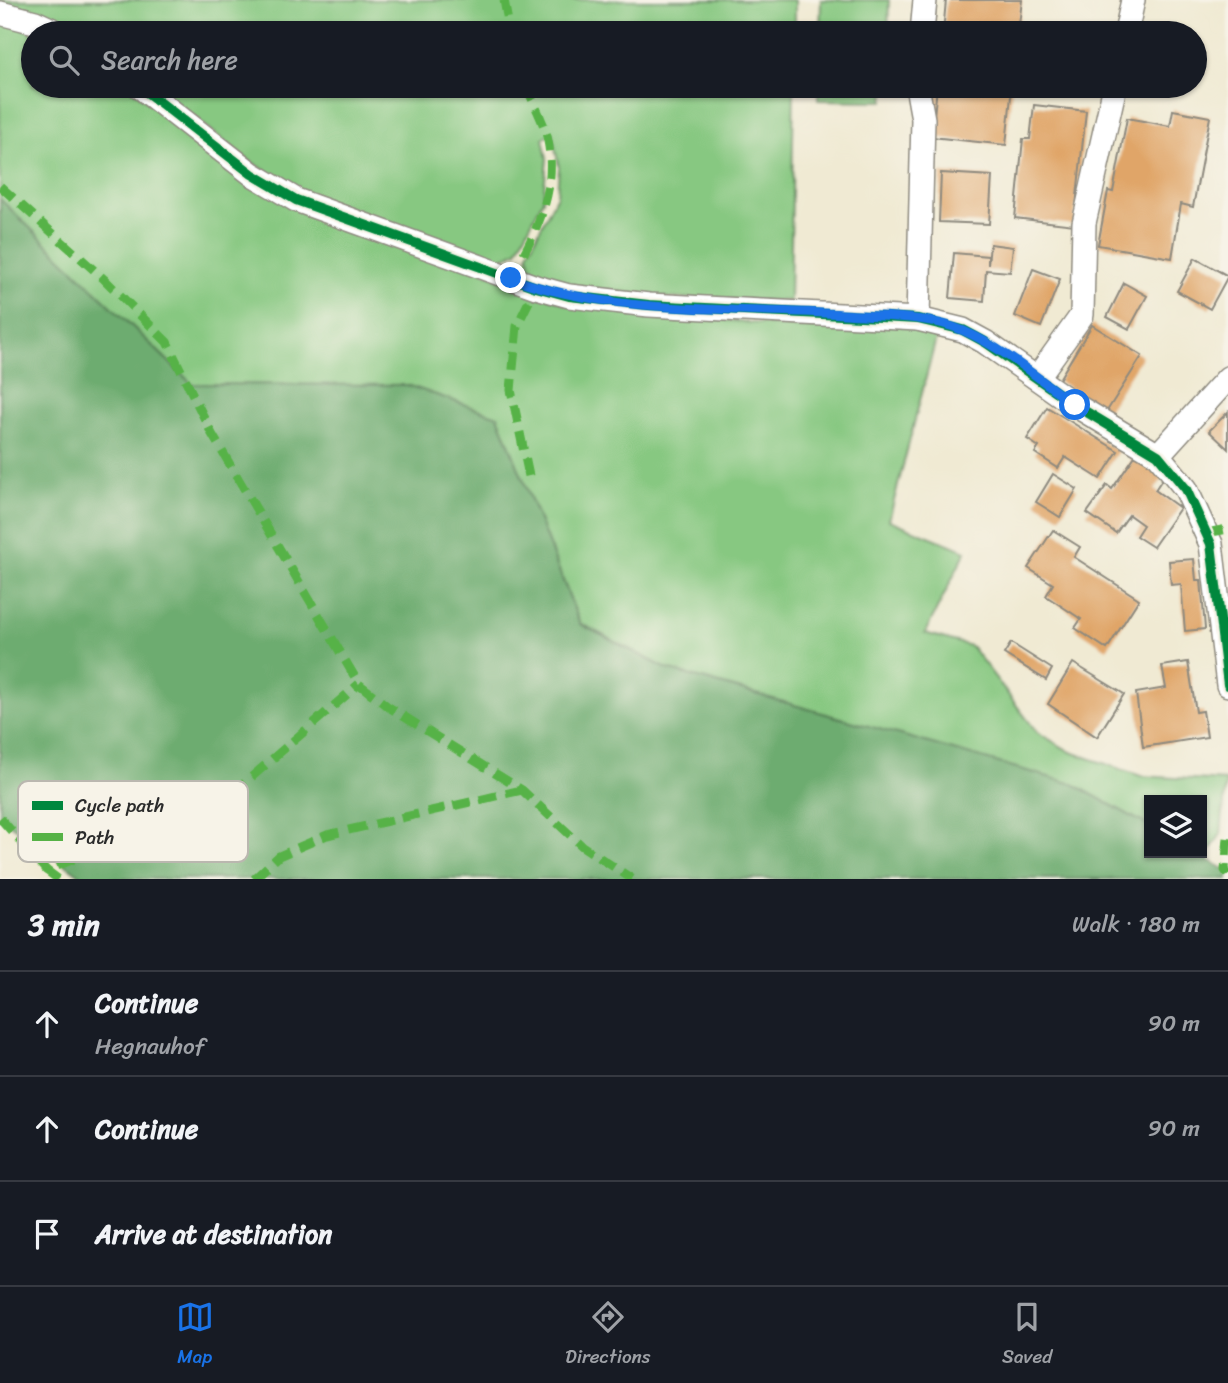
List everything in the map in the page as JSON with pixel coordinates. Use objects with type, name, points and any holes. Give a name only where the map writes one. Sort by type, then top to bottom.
[{"type":"street","points":[[923,21],[925,0]]},
{"type":"street","points":[[1129,21],[1133,0]]},
{"type":"street","points":[[0,13],[31,21]]},
{"type":"street","points":[[154,98],[252,174],[296,200],[536,287],[569,296],[649,304],[918,319],[963,330],[1158,455],[1186,489],[1211,544],[1228,685]]},
{"type":"street","points":[[918,319],[923,119],[919,98]]},
{"type":"street","points":[[1037,378],[1082,315],[1084,223],[1112,98]]},
{"type":"street","points":[[1158,455],[1228,378]]},
{"type":"green space","points":[[0,0],[795,0],[795,21],[57,21],[0,4]]},
{"type":"green space","points":[[821,0],[889,0],[888,21],[820,21]]},
{"type":"green space","points":[[0,19],[21,28],[21,98],[143,98],[247,180],[566,304],[794,327],[900,325],[938,331],[889,520],[966,551],[925,633],[971,646],[1037,732],[1071,752],[1141,776],[1226,781],[1221,834],[1207,855],[1207,795],[1144,795],[1144,823],[1073,784],[667,669],[580,623],[498,416],[407,385],[192,384],[0,199]]},
{"type":"green space","points":[[169,98],[794,98],[790,301],[668,298],[573,286],[538,277],[530,266],[528,253],[557,195],[559,167],[552,133],[543,138],[547,159],[543,200],[517,251],[498,261],[300,192],[250,161]]},
{"type":"green space","points":[[818,98],[884,98],[884,101]]},
{"type":"green space","points":[[0,199],[192,384],[407,385],[498,416],[580,624],[667,669],[1073,784],[1144,823],[1144,858],[1205,858],[1228,871],[1228,879],[85,879],[62,862],[248,862],[248,781],[18,781],[18,830],[0,817]]},
{"type":"building","points":[[946,0],[1022,0],[1019,21],[944,21]]},
{"type":"building","points":[[936,98],[1011,98],[1006,145],[932,137]]},
{"type":"building","points":[[1034,105],[1086,111],[1074,225],[1015,218],[1023,139],[1030,139]]},
{"type":"building","points":[[1173,110],[1210,117],[1193,207],[1181,204],[1172,258],[1098,245],[1108,191],[1113,192],[1127,118],[1170,126]]},
{"type":"building","points":[[941,173],[992,176],[989,224],[939,222]]},
{"type":"building","points":[[990,244],[1013,247],[1010,272],[986,270],[984,301],[950,298],[954,253],[988,256],[988,265]]},
{"type":"building","points":[[1195,258],[1228,276],[1210,309],[1177,291]]},
{"type":"building","points":[[1033,269],[1060,279],[1041,327],[1015,316]]},
{"type":"building","points":[[1124,283],[1147,296],[1129,329],[1107,317]]},
{"type":"building","points":[[1092,325],[1142,356],[1107,411],[1058,381]]},
{"type":"building","points":[[1047,407],[1118,451],[1100,479],[1065,457],[1058,468],[1035,453],[1039,447],[1027,439]]},
{"type":"building","points":[[1228,412],[1228,449],[1209,431]]},
{"type":"building","points":[[1137,453],[1166,473],[1155,490],[1180,508],[1153,547],[1136,536],[1143,525],[1129,515],[1116,533],[1087,513],[1107,485],[1112,489]]},
{"type":"building","points":[[1053,474],[1077,489],[1060,517],[1036,502]]},
{"type":"building","points":[[1053,530],[1080,547],[1074,557],[1139,599],[1107,649],[1075,628],[1081,619],[1046,596],[1053,584],[1028,568]]},
{"type":"building","points":[[1194,559],[1196,580],[1201,580],[1205,629],[1185,631],[1181,584],[1171,585],[1169,561]]},
{"type":"building","points":[[1011,643],[1052,669],[1046,680],[1004,654]]},
{"type":"building","points":[[1188,662],[1196,712],[1203,711],[1207,737],[1143,747],[1136,693],[1166,688],[1162,666]]},
{"type":"building","points":[[1073,663],[1124,694],[1097,737],[1048,704]]},
{"type":"marked path","points":[[504,0],[508,21]]},
{"type":"marked path","points":[[511,278],[536,229],[550,178],[546,134],[532,98]]},
{"type":"marked path","points":[[0,186],[104,279],[167,342],[212,434],[359,684],[387,706],[522,790],[582,846],[632,879]]},
{"type":"marked path","points":[[529,476],[511,390],[517,326],[536,287]]},
{"type":"marked path","points":[[1206,533],[1228,529]]},
{"type":"marked path","points":[[247,781],[359,684]]},
{"type":"marked path","points":[[254,879],[279,856],[327,835],[522,790]]},
{"type":"marked path","points":[[0,818],[18,838]]},
{"type":"marked path","points":[[1228,838],[1225,870],[1228,875]]},
{"type":"marked path","points":[[39,862],[46,870],[66,862]]},
{"type":"marked path","points":[[46,870],[58,879]]},
{"type":"cycle path","points":[[154,98],[252,174],[296,200],[536,287],[569,296],[649,305],[918,319],[963,330],[985,342],[1075,405],[1158,455],[1186,489],[1211,544],[1228,685]]},
{"type":"route","points":[[511,278],[569,296],[649,304],[918,319],[963,330],[985,342],[1075,405]]}]
